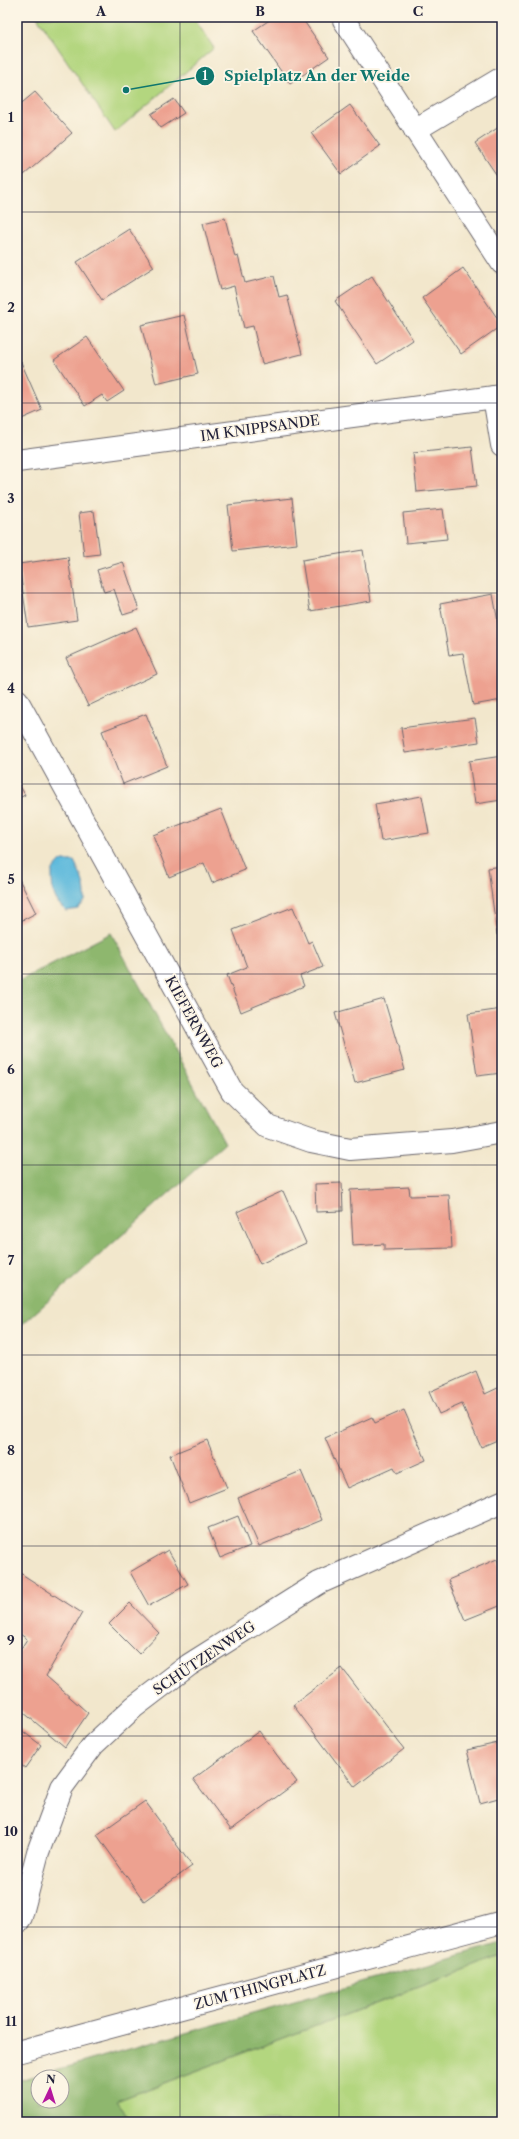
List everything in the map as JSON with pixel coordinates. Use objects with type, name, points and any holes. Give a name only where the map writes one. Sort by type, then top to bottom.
[{"type":"street","points":[[344,20],[502,263]]},
{"type":"street","points":[[415,130],[502,78]]},
{"type":"street","points":[[498,397],[502,445]]},
{"type":"street","name":"IM KNIPPSANDE","points":[[17,460],[498,397]]},
{"type":"street","name":"KIEFERNWEG","points":[[17,700],[232,1091],[268,1126],[311,1141],[350,1149],[397,1147],[452,1141],[502,1132]]},
{"type":"street","name":"SCHÜTZENWEG","points":[[17,1922],[21,1917],[38,1852],[62,1787],[92,1745],[134,1708],[189,1665],[319,1583],[502,1502]]},
{"type":"street","name":"ZUM THINGPLATZ","points":[[17,2052],[502,1922]]},
{"type":"green space","points":[[37,17],[193,17],[214,48],[115,132]]},
{"type":"green space","points":[[111,933],[225,1143],[17,1329],[17,982]]},
{"type":"green space","points":[[502,1943],[502,1956],[116,2101],[132,2122],[17,2122],[17,2081],[30,2077],[30,2109],[70,2109],[70,2069],[59,2069]]},
{"type":"green space","points":[[502,1956],[502,2122],[132,2122],[116,2101]]},
{"type":"water","points":[[61,861],[74,861],[81,876],[85,890],[85,901],[78,909],[66,911],[61,907],[55,898],[52,883],[52,871]]},
{"type":"building","points":[[274,17],[301,17],[329,57],[290,84],[253,31]]},
{"type":"building","points":[[35,92],[72,133],[24,175],[17,166],[17,107]]},
{"type":"building","points":[[174,99],[184,113],[161,128],[151,114]]},
{"type":"building","points":[[350,105],[380,146],[341,174],[311,133]]},
{"type":"building","points":[[502,125],[502,183],[475,143]]},
{"type":"building","points":[[225,218],[235,257],[238,256],[245,283],[274,276],[279,297],[287,295],[302,354],[262,364],[253,326],[244,328],[234,286],[220,290],[203,223]]},
{"type":"building","points":[[129,229],[154,267],[102,300],[77,262]]},
{"type":"building","points":[[463,268],[502,325],[461,354],[422,298]]},
{"type":"building","points":[[372,276],[413,340],[377,364],[335,301]]},
{"type":"building","points":[[184,315],[198,374],[156,384],[141,325]]},
{"type":"building","points":[[87,337],[124,391],[107,402],[102,395],[85,406],[54,360]]},
{"type":"building","points":[[21,362],[42,410],[17,421],[17,363]]},
{"type":"building","points":[[472,447],[477,486],[417,492],[413,453]]},
{"type":"building","points":[[292,498],[297,544],[233,551],[228,505]]},
{"type":"building","points":[[443,509],[447,539],[406,543],[403,513]]},
{"type":"building","points":[[94,511],[100,554],[84,556],[79,513]]},
{"type":"building","points":[[363,550],[371,601],[310,611],[302,560]]},
{"type":"building","points":[[68,557],[77,620],[28,627],[19,564]]},
{"type":"building","points":[[123,562],[139,610],[123,615],[114,589],[104,592],[97,570]]},
{"type":"building","points":[[493,594],[502,645],[502,700],[473,705],[463,653],[449,655],[440,604]]},
{"type":"building","points":[[136,627],[157,674],[88,706],[66,658]]},
{"type":"building","points":[[146,714],[167,766],[123,784],[102,731]]},
{"type":"building","points":[[475,718],[479,742],[405,753],[401,728]]},
{"type":"building","points":[[502,756],[502,800],[475,804],[469,761]]},
{"type":"building","points":[[17,780],[25,795],[17,799]]},
{"type":"building","points":[[422,796],[429,833],[381,841],[375,804]]},
{"type":"building","points":[[221,809],[245,870],[212,883],[204,863],[169,877],[153,835]]},
{"type":"building","points":[[502,866],[502,934],[497,935],[488,868]]},
{"type":"building","points":[[17,875],[36,913],[17,923]]},
{"type":"building","points":[[293,907],[308,943],[312,941],[323,967],[300,976],[304,986],[241,1012],[227,975],[247,967],[233,930]]},
{"type":"building","points":[[384,999],[405,1070],[355,1083],[335,1013]]},
{"type":"building","points":[[502,1009],[502,1073],[477,1076],[468,1014]]},
{"type":"building","points":[[342,1183],[343,1211],[316,1212],[315,1184]]},
{"type":"building","points":[[409,1187],[410,1196],[449,1195],[452,1248],[384,1250],[384,1244],[353,1246],[350,1190]]},
{"type":"building","points":[[283,1191],[306,1243],[260,1264],[237,1212]]},
{"type":"building","points":[[476,1371],[485,1394],[502,1386],[502,1438],[481,1447],[462,1404],[439,1414],[429,1392]]},
{"type":"building","points":[[404,1410],[426,1460],[397,1473],[394,1467],[347,1488],[325,1438],[372,1417],[375,1423]]},
{"type":"building","points":[[207,1440],[227,1488],[189,1503],[170,1455]]},
{"type":"building","points":[[301,1471],[322,1520],[259,1546],[238,1498]]},
{"type":"building","points":[[238,1516],[250,1546],[220,1558],[208,1528]]},
{"type":"building","points":[[168,1550],[188,1584],[149,1606],[130,1572]]},
{"type":"building","points":[[497,1559],[502,1571],[502,1605],[465,1620],[448,1580]]},
{"type":"building","points":[[17,1571],[82,1613],[46,1676],[88,1713],[65,1747],[17,1707],[17,1655],[27,1639],[17,1632]]},
{"type":"building","points":[[130,1603],[159,1633],[139,1654],[109,1624]]},
{"type":"building","points":[[342,1668],[404,1749],[355,1787],[293,1705]]},
{"type":"building","points":[[17,1727],[41,1745],[25,1768],[17,1762]]},
{"type":"building","points":[[259,1731],[297,1782],[231,1830],[193,1779]]},
{"type":"building","points":[[502,1742],[502,1797],[480,1803],[467,1750]]},
{"type":"building","points":[[145,1801],[192,1866],[144,1901],[97,1835]]},
{"type":"place","name":"Spielplatz An der Weide","points":[[126,90]]}]
